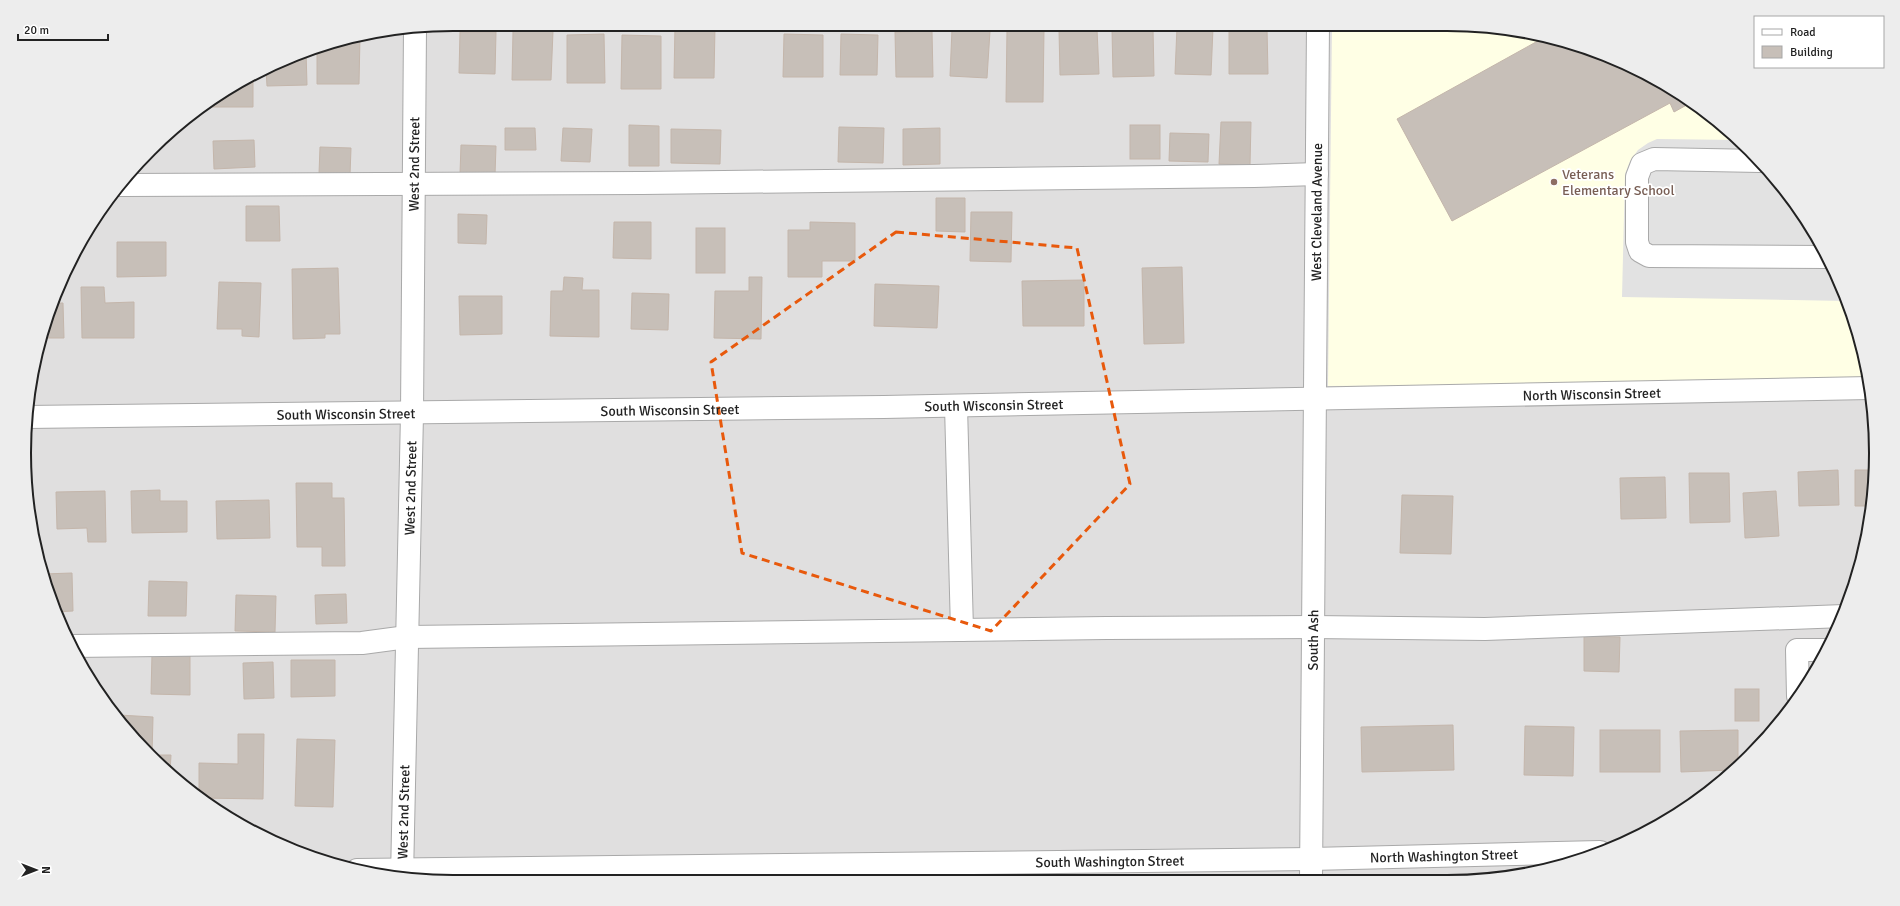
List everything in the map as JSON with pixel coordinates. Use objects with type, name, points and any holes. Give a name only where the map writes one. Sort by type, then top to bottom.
[{"type":"street","name":"West Cleveland Avenue","points":[[1314,400],[1318,31]]},
{"type":"street","name":"West 2nd Street","points":[[402,871],[412,414],[415,33]]},
{"type":"street","points":[[1751,162],[1654,160],[1642,164],[1637,177],[1637,242],[1640,252],[1649,256],[1820,257]]},
{"type":"street","points":[[127,186],[635,183],[1317,174]]},
{"type":"street","name":"North Wisconsin Street","points":[[1314,400],[1864,388]]},
{"type":"street","name":"South Wisconsin Street","points":[[33,417],[412,414],[1314,400]]},
{"type":"street","name":"South Ash","points":[[1311,869],[1314,400]]},
{"type":"street","points":[[956,406],[962,630]]},
{"type":"street","points":[[78,646],[362,644],[407,637],[962,630],[1313,627],[1485,629],[1836,616]]},
{"type":"street","points":[[1798,687],[1797,650],[1820,650]]},
{"type":"street","name":"North Washington Street","points":[[1311,869],[1583,853]]},
{"type":"street","name":"South Washington Street","points":[[415,873],[1311,869]]},
{"type":"highlighted area","points":[[896,232],[1077,248],[1130,484],[991,631],[742,553],[711,362]]},
{"type":"shaded area","points":[[453,31],[1447,31],[1502,35],[1556,45],[1583,53],[1608,63],[1656,87],[1708,121],[1745,155],[1764,175],[1782,196],[1798,219],[1825,266],[1847,317],[1861,371],[1868,425],[1868,481],[1861,535],[1847,589],[1825,640],[1798,687],[1782,710],[1745,751],[1704,788],[1681,804],[1634,831],[1583,853],[1529,867],[1475,874],[1447,875],[453,875],[425,874],[371,867],[317,853],[266,831],[219,804],[196,788],[175,770],[136,731],[118,710],[102,687],[75,640],[53,589],[39,535],[35,508],[32,481],[32,425],[39,371],[45,344],[53,317],[75,266],[102,219],[118,196],[155,155],[175,136],[196,118],[242,88],[266,75],[317,53],[371,39],[425,32]]},
{"type":"shaded area","name":"Veterans Elementary School","points":[[1332,31],[1475,32],[1529,39],[1583,53],[1608,63],[1634,75],[1681,102],[1704,118],[1745,155],[1782,196],[1798,219],[1825,266],[1847,317],[1855,344],[1863,382],[1328,386]]},
{"type":"shaded area","points":[[1657,139],[1729,140],[1764,175],[1782,196],[1798,219],[1825,266],[1841,301],[1622,297],[1625,174],[1630,161],[1638,150]]},
{"type":"building","points":[[513,31],[553,31],[551,80],[512,80]]},
{"type":"building","points":[[675,31],[715,31],[714,78],[674,78]]},
{"type":"building","points":[[932,31],[933,77],[896,77],[895,32]]},
{"type":"building","points":[[952,31],[990,31],[987,78],[950,76]]},
{"type":"building","points":[[1007,31],[1044,31],[1043,102],[1006,102]]},
{"type":"building","points":[[1059,31],[1097,31],[1099,74],[1060,75]]},
{"type":"building","points":[[1112,31],[1153,31],[1154,76],[1113,77]]},
{"type":"building","points":[[1177,31],[1213,31],[1211,75],[1175,74]]},
{"type":"building","points":[[1229,31],[1267,31],[1268,74],[1229,74]]},
{"type":"building","points":[[460,32],[496,32],[495,74],[459,73]]},
{"type":"building","points":[[604,34],[605,83],[567,83],[567,35]]},
{"type":"building","points":[[784,34],[823,35],[823,77],[783,77]]},
{"type":"building","points":[[841,34],[878,35],[877,75],[840,75]]},
{"type":"building","points":[[622,35],[661,36],[661,89],[621,89]]},
{"type":"building","points":[[360,41],[359,84],[317,84],[317,53]]},
{"type":"building","points":[[1538,41],[1583,53],[1608,63],[1658,88],[1686,105],[1674,112],[1670,103],[1452,221],[1397,119]]},
{"type":"building","points":[[306,57],[307,85],[267,86],[266,75]]},
{"type":"building","points":[[253,82],[253,107],[212,107],[219,102]]},
{"type":"building","points":[[1221,122],[1251,122],[1250,165],[1219,164]]},
{"type":"building","points":[[629,125],[659,126],[659,166],[629,166]]},
{"type":"building","points":[[1130,125],[1160,125],[1160,159],[1130,159]]},
{"type":"building","points":[[839,127],[884,128],[883,163],[838,162]]},
{"type":"building","points":[[505,128],[535,128],[536,150],[505,150]]},
{"type":"building","points":[[563,128],[592,129],[590,162],[561,161]]},
{"type":"building","points":[[940,128],[940,164],[903,165],[903,129]]},
{"type":"building","points":[[671,129],[721,130],[720,164],[671,163]]},
{"type":"building","points":[[1170,133],[1209,134],[1208,162],[1169,161]]},
{"type":"building","points":[[254,140],[255,167],[214,169],[213,141]]},
{"type":"building","points":[[461,145],[496,146],[495,175],[460,174]]},
{"type":"building","points":[[320,147],[351,148],[350,175],[319,174]]},
{"type":"building","points":[[936,198],[965,198],[965,232],[936,231]]},
{"type":"building","points":[[246,206],[279,206],[280,241],[246,241]]},
{"type":"building","points":[[971,212],[1012,212],[1011,262],[970,261]]},
{"type":"building","points":[[458,214],[487,215],[486,244],[458,243]]},
{"type":"building","points":[[614,222],[651,222],[651,259],[613,258]]},
{"type":"building","points":[[810,222],[855,223],[855,261],[822,261],[822,277],[788,277],[788,230],[810,230]]},
{"type":"building","points":[[696,228],[725,228],[725,273],[696,273]]},
{"type":"building","points":[[117,242],[166,242],[166,276],[117,277]]},
{"type":"building","points":[[1182,267],[1184,343],[1144,344],[1142,268]]},
{"type":"building","points":[[338,268],[340,334],[325,334],[325,338],[293,339],[292,269]]},
{"type":"building","points":[[564,277],[583,278],[582,290],[599,290],[599,337],[550,336],[551,291],[563,291]]},
{"type":"building","points":[[749,277],[762,277],[761,339],[714,338],[715,291],[749,291]]},
{"type":"building","points":[[1084,280],[1084,326],[1023,326],[1022,281]]},
{"type":"building","points":[[219,282],[261,283],[259,337],[242,336],[242,329],[217,329]]},
{"type":"building","points":[[875,284],[939,286],[937,328],[874,326]]},
{"type":"building","points":[[81,287],[104,287],[105,303],[134,302],[134,338],[82,338]]},
{"type":"building","points":[[632,293],[669,294],[668,330],[631,329]]},
{"type":"building","points":[[459,296],[502,296],[502,334],[460,335]]},
{"type":"building","points":[[59,303],[63,303],[64,338],[47,338]]},
{"type":"building","points":[[1838,470],[1839,505],[1799,506],[1798,472]]},
{"type":"building","points":[[1855,470],[1868,470],[1865,506],[1855,506]]},
{"type":"building","points":[[1689,473],[1729,473],[1730,522],[1690,523]]},
{"type":"building","points":[[1665,477],[1666,518],[1621,519],[1620,478]]},
{"type":"building","points":[[296,483],[332,483],[332,498],[344,498],[345,566],[322,566],[322,547],[297,547]]},
{"type":"building","points":[[160,490],[160,501],[187,501],[187,532],[132,533],[131,491]]},
{"type":"building","points":[[105,491],[106,542],[88,542],[87,528],[57,529],[56,492]]},
{"type":"building","points":[[1776,491],[1779,536],[1745,538],[1743,493]]},
{"type":"building","points":[[1402,495],[1453,496],[1451,554],[1400,553]]},
{"type":"building","points":[[269,500],[270,538],[217,539],[216,501]]},
{"type":"building","points":[[72,573],[73,611],[62,612],[48,574]]},
{"type":"building","points":[[149,581],[187,582],[186,616],[148,616]]},
{"type":"building","points":[[346,594],[347,623],[316,624],[315,595]]},
{"type":"building","points":[[236,595],[276,596],[275,632],[235,631]]},
{"type":"building","points":[[1584,636],[1620,637],[1619,672],[1584,671]]},
{"type":"building","points":[[152,654],[190,655],[190,695],[151,694]]},
{"type":"building","points":[[291,660],[335,660],[335,696],[291,697]]},
{"type":"building","points":[[273,662],[274,698],[244,699],[243,663]]},
{"type":"building","points":[[1735,689],[1759,689],[1759,721],[1735,721]]},
{"type":"building","points":[[122,715],[153,717],[152,748]]},
{"type":"building","points":[[1453,725],[1454,770],[1362,772],[1361,727]]},
{"type":"building","points":[[1525,726],[1574,727],[1573,776],[1524,775]]},
{"type":"building","points":[[1600,730],[1660,730],[1660,772],[1600,772]]},
{"type":"building","points":[[1738,730],[1738,758],[1725,770],[1681,772],[1680,731]]},
{"type":"building","points":[[238,734],[264,734],[263,799],[211,798],[199,790],[199,763],[238,764]]},
{"type":"building","points":[[297,739],[335,740],[333,807],[295,806]]},
{"type":"building","points":[[159,755],[171,755],[170,766]]},
{"type":"place","name":"Veterans Elementary School","points":[[1554,182]]}]
